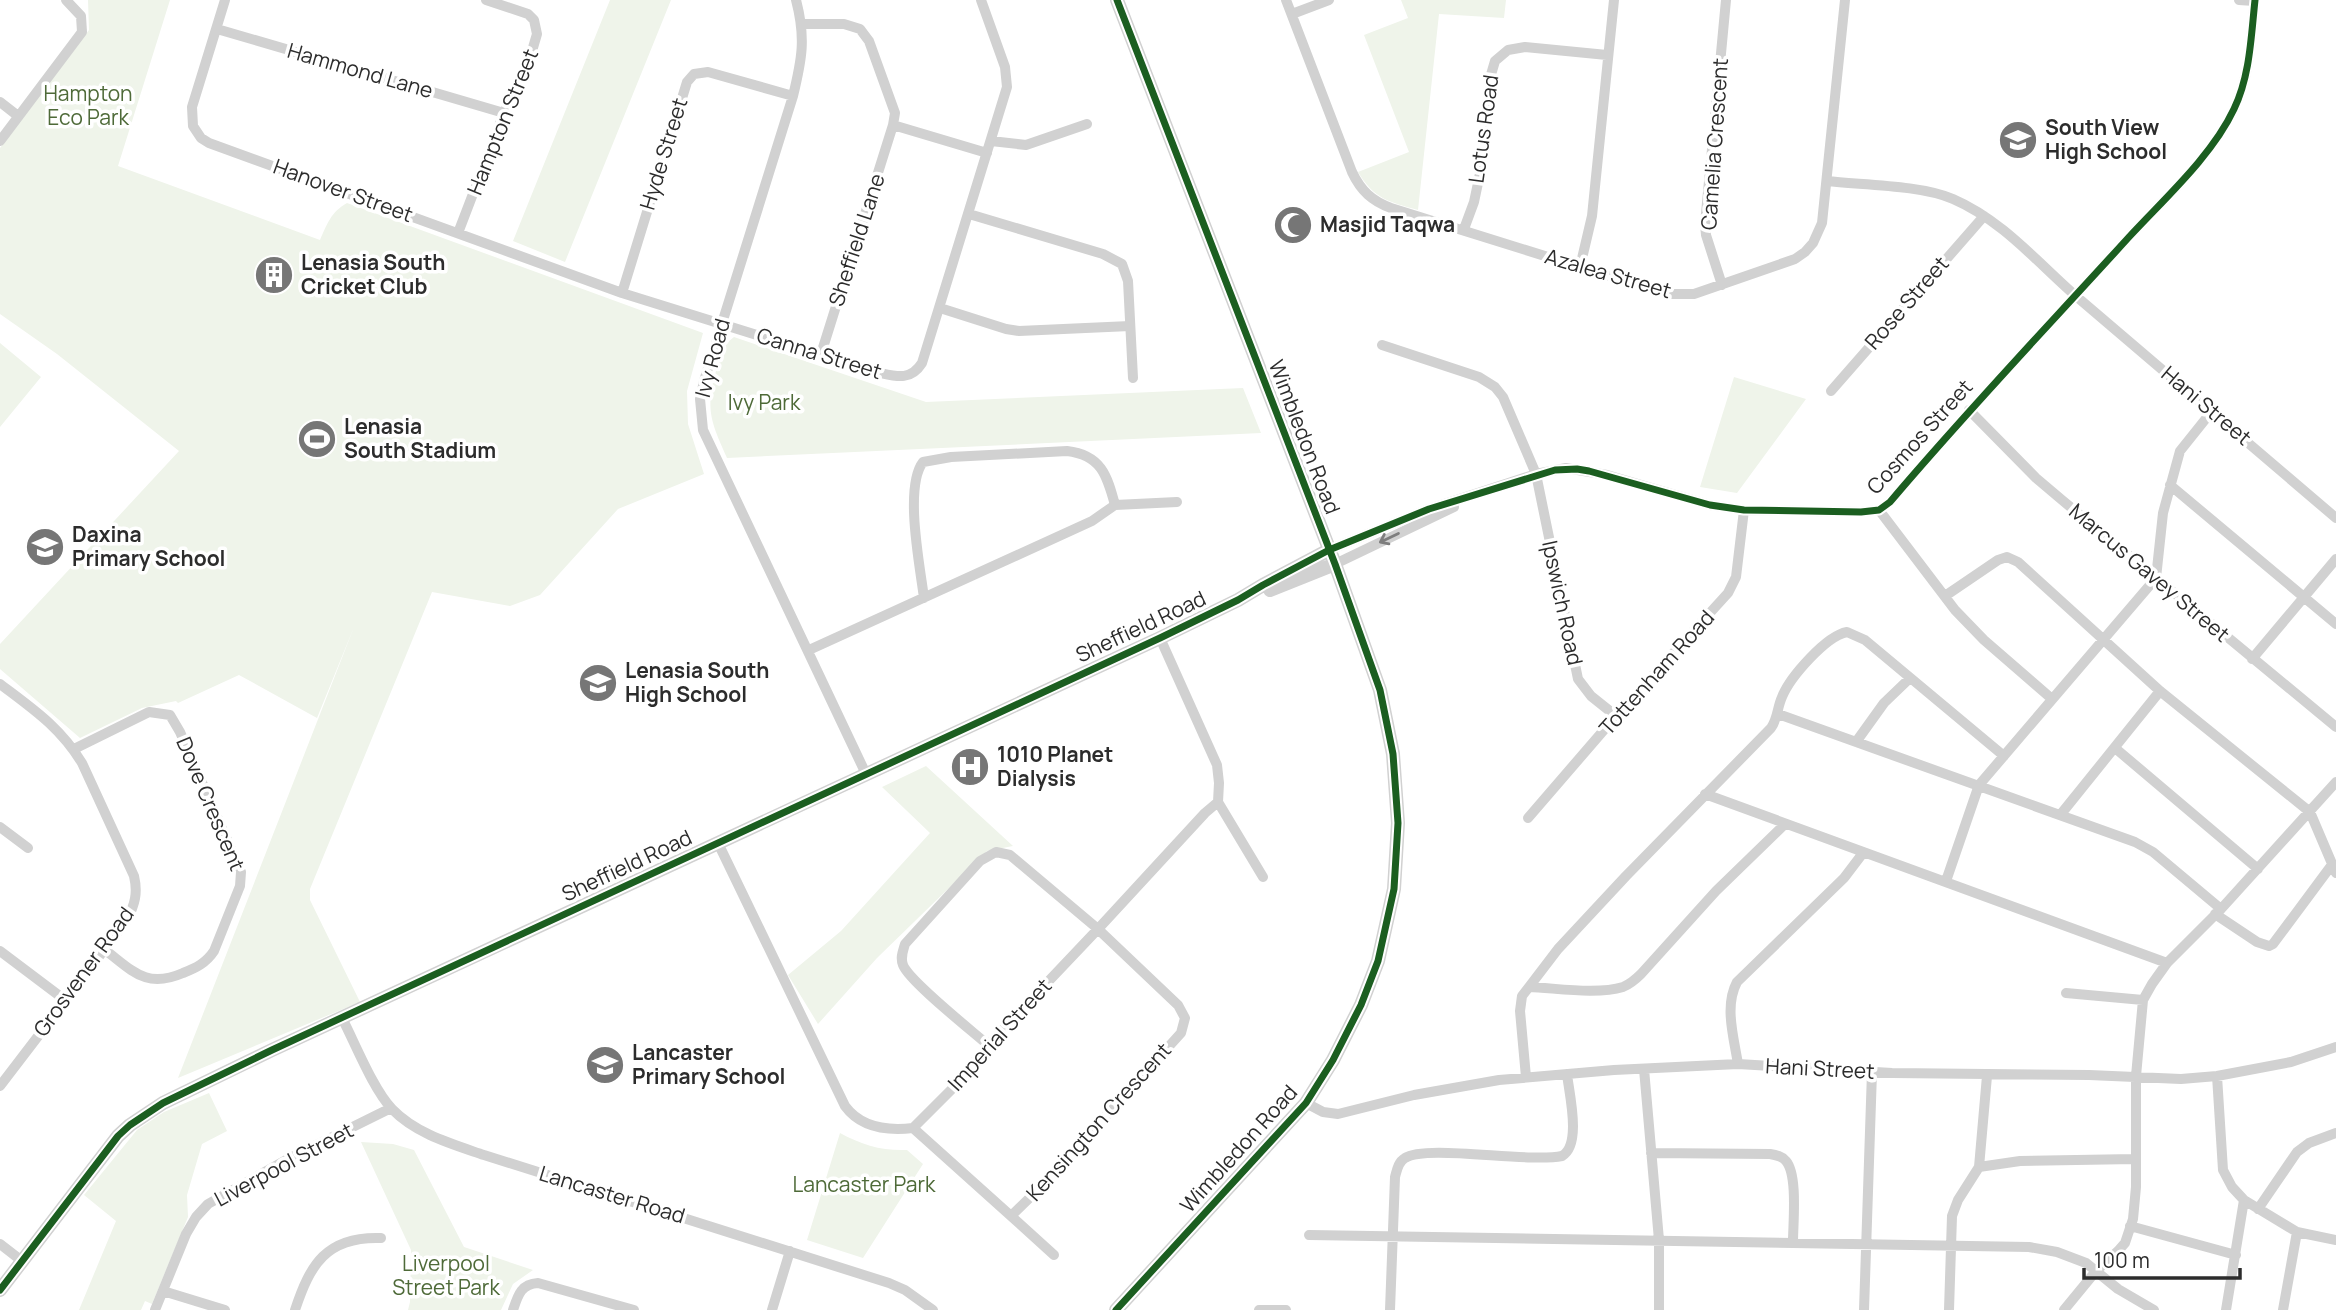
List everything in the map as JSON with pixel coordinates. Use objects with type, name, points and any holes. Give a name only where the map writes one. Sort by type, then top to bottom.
[{"type":"street","points":[[0,141],[82,32],[81,16],[66,0]]},
{"type":"street","name":"Hanover Street","points":[[225,0],[192,107],[193,126],[201,138],[622,293]]},
{"type":"street","name":"Hampton Street","points":[[458,233],[504,113],[533,51],[537,27],[534,20],[522,10],[486,0]]},
{"type":"street","name":"Ivy Road","points":[[796,0],[802,24],[802,60],[700,399],[703,430],[866,774]]},
{"type":"street","name":"Canna Street","points":[[622,293],[876,372],[895,376],[912,375],[922,363],[1004,99],[1007,76],[981,0]]},
{"type":"street","name":"Wimbledon Road","points":[[1116,1310],[1306,1103],[1346,1035],[1378,961],[1388,925],[1397,863],[1397,790],[1387,718],[1380,690],[1332,557],[1118,0]]},
{"type":"street","name":"Azalea Street","points":[[1286,0],[1352,173],[1361,189],[1379,204],[1671,295],[1694,294],[1775,267],[1805,252],[1819,232],[1827,181],[1844,0]]},
{"type":"street","points":[[1292,15],[1329,0]]},
{"type":"street","points":[[1580,267],[1592,216],[1614,0]]},
{"type":"street","name":"Camelia Crescent","points":[[1721,285],[1705,224],[1726,0]]},
{"type":"street","points":[[2239,0],[2255,1]]},
{"type":"street","name":"Cosmos Street","points":[[1332,557],[1429,509],[1536,474],[1566,468],[1710,505],[1744,510],[1879,510],[1890,502],[1969,410],[2221,133],[2242,90],[2250,50],[2255,1]]},
{"type":"street","points":[[802,24],[852,26],[866,35],[894,104],[893,125],[987,153]]},
{"type":"street","name":"Hammond Lane","points":[[216,29],[504,113]]},
{"type":"street","name":"Lotus Road","points":[[1464,229],[1474,202],[1482,164],[1490,78],[1495,61],[1508,50],[1525,47],[1607,55]]},
{"type":"street","name":"Hyde Street","points":[[622,293],[687,82],[694,74],[708,72],[793,96]]},
{"type":"street","points":[[0,102],[18,116]]},
{"type":"street","points":[[991,141],[1026,145],[1087,124]]},
{"type":"street","name":"Sheffield Lane","points":[[821,354],[893,125]]},
{"type":"street","name":"Hani Street","points":[[1827,181],[1940,194],[1984,216],[2336,518]]},
{"type":"street","points":[[969,214],[1115,259],[1125,271],[1133,378]]},
{"type":"street","name":"Rose Street","points":[[1831,391],[1984,216]]},
{"type":"street","points":[[940,308],[1019,331],[1130,326]]},
{"type":"street","name":"Ipswich Road","points":[[1382,345],[1479,377],[1495,387],[1503,397],[1536,474],[1578,680],[1591,696],[1616,716]]},
{"type":"street","name":"Marcus Gavey Street","points":[[1969,410],[2036,478],[2336,727]]},
{"type":"street","points":[[1946,881],[1979,785],[2156,578],[2160,531],[2180,451],[2212,411]]},
{"type":"street","points":[[924,598],[913,497],[915,477],[923,462],[951,457],[1067,451],[1084,454],[1098,463],[1107,478],[1115,505]]},
{"type":"street","points":[[2170,485],[2336,624]]},
{"type":"street","points":[[809,650],[1092,521],[1115,505],[1177,502]]},
{"type":"street","name":"Tottenham Road","points":[[1528,818],[1734,585],[1744,510]]},
{"type":"street","points":[[1879,510],[1945,596],[1984,640],[2052,699]]},
{"type":"street","name":"Sheffield Road","points":[[0,1290],[88,1171],[130,1125],[163,1103],[1160,638],[1238,600],[1262,585],[1332,557]]},
{"type":"street","points":[[1778,714],[2062,814],[2144,846],[2218,912],[2257,942],[2269,946],[2273,944],[2334,869],[2310,812],[2160,691],[2013,559],[1998,559],[1945,596]]},
{"type":"street","points":[[2252,659],[2336,559]]},
{"type":"street","points":[[1526,1077],[1520,1011],[1522,996],[1558,949],[1763,737],[1778,714],[1786,689],[1820,647],[1838,634],[1847,632],[1865,640],[2004,756]]},
{"type":"street","points":[[1160,638],[1217,765],[1218,802],[1263,877]]},
{"type":"street","points":[[1856,742],[1884,703],[1909,679]]},
{"type":"street","name":"Grosvener Road","points":[[0,684],[56,729],[74,749],[129,865],[137,888],[132,910],[105,950],[0,1086]]},
{"type":"street","points":[[2062,814],[2160,691]]},
{"type":"street","name":"Dove Crescent","points":[[74,749],[149,712],[170,715],[242,872],[240,886],[214,951],[209,959],[195,968],[170,979],[149,980],[105,950]]},
{"type":"street","points":[[2115,748],[2258,869]]},
{"type":"street","points":[[2068,1309],[2096,1271],[2124,1243],[2130,1226],[2136,1187],[2136,1076],[2143,1000],[2151,984],[2167,963],[2218,912],[2336,782]]},
{"type":"street","points":[[1705,794],[2167,963]]},
{"type":"street","name":"Imperial Street","points":[[913,1128],[958,1083],[988,1045],[1218,802]]},
{"type":"street","points":[[1529,987],[1591,989],[1622,987],[1631,983],[1716,891],[1784,824]]},
{"type":"street","points":[[0,827],[28,848]]},
{"type":"street","points":[[718,843],[845,1106],[852,1115],[867,1124],[890,1129],[913,1128]]},
{"type":"street","points":[[988,1045],[914,979],[902,963],[905,944],[980,861],[996,852],[1010,855],[1098,929]]},
{"type":"street","points":[[1738,1064],[1730,1009],[1732,990],[1737,982],[1844,878],[1863,853]]},
{"type":"street","name":"Kensington Crescent","points":[[913,1128],[1011,1216],[1049,1179],[1181,1032],[1185,1024],[1183,1011],[1178,1005],[1098,929]]},
{"type":"street","points":[[0,951],[65,1000]]},
{"type":"street","points":[[2066,993],[2143,1000]]},
{"type":"street","name":"Lancaster Road","points":[[342,1018],[391,1108],[417,1128],[457,1145],[889,1283],[905,1290],[933,1310]]},
{"type":"street","name":"Hani Street","points":[[1306,1103],[1323,1112],[1338,1114],[1437,1091],[1526,1077],[1738,1064],[1987,1076],[2136,1076],[2181,1079],[2217,1076],[2291,1062],[2336,1047]]},
{"type":"street","points":[[1644,1069],[1659,1240],[1659,1310]]},
{"type":"street","points":[[1864,1310],[1871,1072]]},
{"type":"street","points":[[1390,1310],[1395,1177],[1400,1162],[1405,1157],[1425,1153],[1556,1157],[1567,1153],[1573,1142],[1573,1132],[1567,1074]]},
{"type":"street","points":[[1949,1310],[1954,1208],[1979,1167],[1987,1076]]},
{"type":"street","points":[[2217,1076],[2223,1170],[2232,1187],[2244,1200],[2297,1232],[2336,1240]]},
{"type":"street","name":"Liverpool Street","points":[[155,1310],[186,1234],[208,1204],[274,1166],[391,1108]]},
{"type":"street","points":[[2258,1209],[2297,1152],[2309,1143],[2336,1133]]},
{"type":"street","points":[[1651,1153],[1779,1156],[1786,1161],[1792,1177],[1793,1241]]},
{"type":"street","points":[[1979,1167],[2020,1161],[2135,1159]]},
{"type":"street","points":[[2226,1310],[2244,1200]]},
{"type":"street","points":[[1011,1216],[1054,1255]]},
{"type":"street","points":[[2130,1226],[2236,1255]]},
{"type":"street","points":[[2283,1310],[2297,1232]]},
{"type":"street","points":[[1309,1235],[1793,1241],[2041,1248],[2076,1258],[2118,1289],[2154,1310]]},
{"type":"street","points":[[295,1310],[304,1283],[316,1261],[326,1253],[349,1243],[381,1238]]},
{"type":"street","points":[[0,1244],[22,1261]]},
{"type":"street","points":[[772,1310],[790,1251]]},
{"type":"street","points":[[513,1310],[525,1285],[538,1283],[634,1310]]},
{"type":"street","points":[[163,1291],[225,1310]]},
{"type":"street","points":[[1259,1310],[1286,1310]]},
{"type":"green space","name":"Hampton Eco Park","points":[[88,0],[170,0],[118,166],[320,240],[333,214],[347,203],[703,333],[687,391],[688,424],[704,474],[618,509],[540,595],[510,606],[432,592],[310,889],[310,900],[360,1002],[178,1078],[354,627],[317,718],[239,675],[178,703],[176,701],[142,708],[80,738],[0,669],[0,644],[179,451],[57,354],[0,314],[0,148],[89,30]]},
{"type":"green space","points":[[610,0],[671,0],[565,262],[513,241]]},
{"type":"green space","points":[[1401,0],[1506,0],[1504,18],[1439,14],[1418,210],[1376,194],[1358,172],[1409,152],[1364,35],[1408,18]]},
{"type":"green space","name":"Ivy Park","points":[[734,337],[926,402],[1243,388],[1261,433],[727,458],[716,432],[710,402],[722,352]]},
{"type":"green space","points":[[0,343],[41,377],[0,427]]},
{"type":"green space","points":[[1734,377],[1806,399],[1737,493],[1700,487]]},
{"type":"green space","points":[[926,766],[1013,846],[987,851],[877,958],[818,1024],[788,975],[841,931],[930,833],[882,787]]},
{"type":"green space","points":[[209,1093],[227,1131],[202,1144],[187,1195],[188,1217],[152,1304],[145,1301],[141,1310],[79,1310],[116,1221],[84,1195],[137,1130],[164,1112]]},
{"type":"green space","name":"Lancaster Park","points":[[840,1133],[872,1146],[907,1150],[923,1164],[863,1258],[807,1240]]},
{"type":"green space","name":"Liverpool Street Park","points":[[361,1142],[393,1144],[414,1150],[464,1247],[533,1270],[513,1284],[501,1310],[408,1310],[411,1250]]},
{"type":"cycle path","points":[[1116,1310],[1306,1103],[1333,1060],[1361,1005],[1378,961],[1394,889],[1398,823],[1393,754],[1380,690],[1335,564],[1117,0]]},
{"type":"cycle path","points":[[0,1290],[118,1136],[163,1103],[1160,638],[1238,600],[1329,550],[1429,509],[1555,470],[1589,471],[1710,505],[1744,510],[1879,510],[1890,502],[2213,143],[2234,109],[2243,83],[2255,0]]},
{"type":"place","name":"South View High School","points":[[2018,140]]},
{"type":"place","name":"Masjid Taqwa","points":[[1293,225]]},
{"type":"place","name":"Lenasia South Cricket Club","points":[[274,275]]},
{"type":"place","name":"Lenasia South Stadium","points":[[317,439]]},
{"type":"place","name":"Daxina Primary School","points":[[45,547]]},
{"type":"place","name":"Lenasia South High School","points":[[598,683]]},
{"type":"place","name":"1010 Planet Dialysis","points":[[970,767]]},
{"type":"place","name":"Lancaster Primary School","points":[[605,1065]]}]
